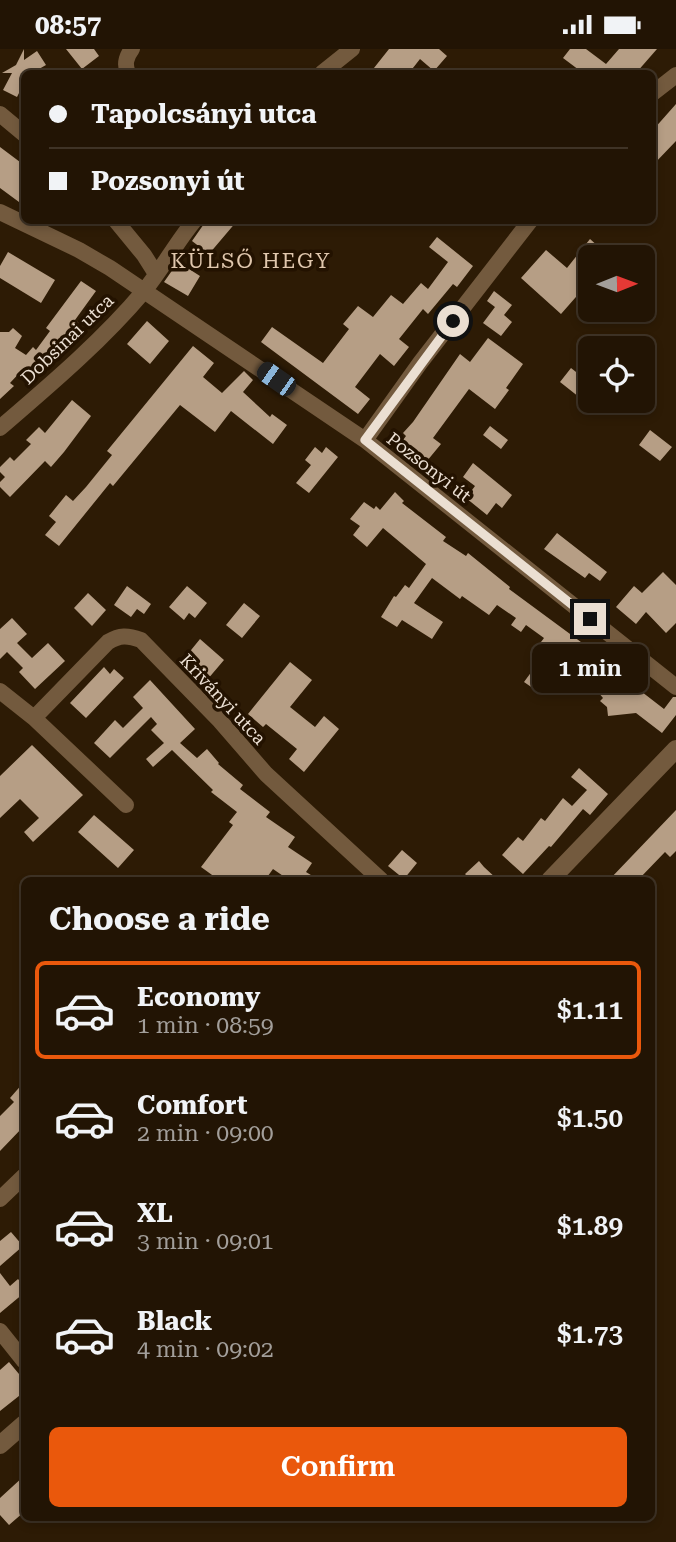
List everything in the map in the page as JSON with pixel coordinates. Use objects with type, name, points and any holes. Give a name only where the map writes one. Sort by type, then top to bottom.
[{"type":"street","points":[[127,70],[127,55],[132,49]]},
{"type":"street","points":[[326,70],[352,49]]},
{"type":"street","points":[[656,91],[676,75]]},
{"type":"street","points":[[0,114],[21,132]]},
{"type":"street","name":"Pozsonyi út","points":[[0,212],[21,222]]},
{"type":"street","name":"Pozsonyi út","points":[[25,224],[79,250],[144,290],[365,440],[676,687]]},
{"type":"street","points":[[119,224],[156,274]]},
{"type":"street","name":"Dobsinai utca","points":[[0,428],[95,342],[144,290],[192,224]]},
{"type":"street","points":[[365,440],[420,363],[528,224]]},
{"type":"street","name":"Kriványi utca","points":[[34,718],[108,642],[119,636],[130,636],[141,641],[220,721],[266,774],[378,877]]},
{"type":"street","points":[[0,691],[34,718],[126,805]]},
{"type":"street","points":[[553,877],[676,749]]},
{"type":"street","points":[[0,1199],[21,1178]]},
{"type":"street","points":[[0,1331],[21,1357]]},
{"type":"street","points":[[0,1445],[21,1427]]},
{"type":"building","points":[[24,49],[24,60],[37,51],[46,65],[37,70],[21,70],[21,89],[17,97],[3,90],[12,73],[2,73],[16,65]]},
{"type":"building","points":[[66,49],[94,49],[99,56],[82,69]]},
{"type":"building","points":[[389,49],[439,49],[447,56],[435,70],[420,59],[411,70],[372,70]]},
{"type":"building","points":[[570,49],[586,49],[606,64],[619,49],[657,49],[639,70],[579,70],[563,58]]},
{"type":"building","points":[[676,104],[676,141],[656,162],[656,127]]},
{"type":"building","points":[[0,147],[21,163],[21,199],[19,202],[0,188]]},
{"type":"building","points":[[204,224],[234,224],[209,254],[192,241]]},
{"type":"building","points":[[437,237],[473,266],[457,287],[453,284],[428,314],[423,309],[399,339],[409,347],[394,366],[380,354],[355,387],[370,399],[358,414],[261,342],[272,327],[323,363],[349,329],[343,324],[358,306],[373,317],[391,295],[403,304],[421,283],[428,289],[448,262],[429,247]]},
{"type":"building","points":[[590,239],[597,245],[585,245]]},
{"type":"building","points":[[546,250],[567,268],[578,254],[578,295],[561,314],[521,278]]},
{"type":"building","points":[[8,252],[55,280],[41,303],[0,278],[0,266]]},
{"type":"building","points":[[178,262],[200,276],[188,296],[164,282]]},
{"type":"building","points":[[81,281],[96,291],[75,320],[79,323],[56,353],[52,350],[30,373],[24,368],[10,383],[14,386],[0,399],[0,332],[9,332],[13,328],[22,336],[15,348],[26,355],[33,347],[36,350],[50,331],[46,328]]},
{"type":"building","points":[[494,291],[512,305],[504,315],[512,322],[501,336],[483,323],[495,307],[487,301]]},
{"type":"building","points":[[147,321],[169,341],[150,364],[127,344]]},
{"type":"building","points":[[488,338],[523,364],[495,409],[469,389],[433,438],[441,444],[422,467],[398,447],[406,436],[403,433],[460,354],[470,362]]},
{"type":"building","points":[[193,346],[214,363],[203,377],[222,393],[244,371],[253,380],[243,392],[270,417],[272,414],[287,425],[273,444],[231,411],[215,432],[180,405],[113,486],[110,483],[59,546],[45,535],[56,522],[49,516],[66,495],[73,501],[86,487],[112,455],[107,451]]},
{"type":"building","points":[[571,368],[578,374],[578,396],[560,382]]},
{"type":"building","points":[[72,400],[91,416],[51,467],[45,461],[10,497],[0,487],[0,482],[5,477],[0,472],[0,467],[10,457],[14,461],[31,444],[26,440],[39,427],[45,433]]},
{"type":"building","points":[[490,426],[508,440],[501,449],[483,435]]},
{"type":"building","points":[[650,430],[672,447],[660,461],[639,445]]},
{"type":"building","points":[[315,447],[322,453],[326,447],[338,457],[309,493],[296,483],[311,465],[305,460]]},
{"type":"building","points":[[473,463],[512,495],[502,508],[496,503],[487,515],[466,498],[475,486],[463,477]]},
{"type":"building","points":[[395,492],[404,501],[402,503],[446,537],[443,541],[466,556],[468,553],[510,587],[509,589],[604,659],[597,667],[618,684],[621,679],[625,682],[629,676],[645,688],[642,692],[664,709],[673,697],[676,697],[676,715],[662,733],[636,713],[608,716],[607,707],[600,701],[603,698],[598,692],[556,656],[542,675],[546,679],[537,691],[524,682],[543,656],[535,650],[544,638],[526,625],[521,632],[511,625],[516,618],[497,605],[489,615],[462,596],[460,599],[432,578],[414,603],[443,622],[432,639],[402,620],[397,627],[381,617],[394,596],[396,597],[405,585],[409,588],[426,564],[383,528],[367,547],[353,535],[360,526],[350,519],[364,502],[380,510]]},
{"type":"building","points":[[557,533],[607,572],[600,581],[589,573],[585,578],[544,549]]},
{"type":"building","points":[[663,572],[676,585],[676,623],[666,633],[646,612],[636,624],[616,607],[634,586],[642,593]]},
{"type":"building","points":[[127,586],[151,604],[144,614],[137,609],[131,617],[114,605]]},
{"type":"building","points":[[187,586],[207,603],[195,618],[189,613],[184,620],[169,607]]},
{"type":"building","points":[[88,593],[106,610],[92,626],[74,608]]},
{"type":"building","points":[[244,603],[260,616],[242,638],[226,625]]},
{"type":"building","points":[[12,618],[27,634],[17,643],[32,658],[48,643],[65,661],[35,689],[19,672],[23,668],[7,652],[0,659],[0,629]]},
{"type":"building","points":[[200,639],[224,660],[207,680],[183,660]]},
{"type":"building","points":[[290,662],[312,680],[290,707],[315,727],[324,716],[339,729],[304,772],[289,759],[297,749],[266,724],[263,727],[248,714]]},
{"type":"building","points":[[104,667],[110,674],[114,669],[124,678],[86,718],[70,703]]},
{"type":"building","points":[[150,680],[195,729],[180,743],[197,758],[207,749],[218,764],[243,785],[240,789],[270,812],[266,817],[295,837],[288,847],[312,863],[306,872],[314,877],[285,877],[273,869],[267,877],[215,877],[201,867],[233,825],[229,822],[237,812],[211,792],[213,790],[172,750],[153,767],[146,759],[164,743],[151,730],[157,724],[151,717],[110,758],[94,743],[115,720],[123,728],[143,708],[133,697]]},
{"type":"building","points":[[32,745],[83,795],[33,842],[24,832],[39,818],[20,799],[0,818],[0,776]]},
{"type":"building","points":[[579,768],[608,794],[590,815],[583,809],[551,847],[549,846],[523,874],[502,855],[518,837],[523,841],[541,818],[545,821],[563,798],[572,806],[587,790],[571,777]]},
{"type":"building","points":[[676,810],[676,851],[670,857],[665,852],[641,877],[612,877]]},
{"type":"building","points":[[94,815],[134,850],[118,868],[78,832]]},
{"type":"building","points":[[402,850],[417,863],[406,877],[402,877],[388,866]]},
{"type":"building","points":[[479,861],[495,877],[468,877],[465,874]]},
{"type":"building","points":[[21,1085],[21,1129],[0,1151],[0,1116],[14,1102],[10,1098]]},
{"type":"building","points":[[11,1232],[21,1244],[21,1248],[0,1266],[0,1241]]},
{"type":"building","points":[[0,1273],[10,1286],[18,1279],[21,1282],[21,1296],[0,1313]]},
{"type":"building","points":[[9,1362],[21,1376],[21,1394],[0,1411],[0,1370]]},
{"type":"building","points":[[21,1479],[21,1515],[9,1525],[0,1515],[0,1498]]},
{"type":"district","name":"KÜLSŐ HEGY","points":[[251,261]]},
{"type":"route","points":[[453,321],[365,440],[590,619]]}]
